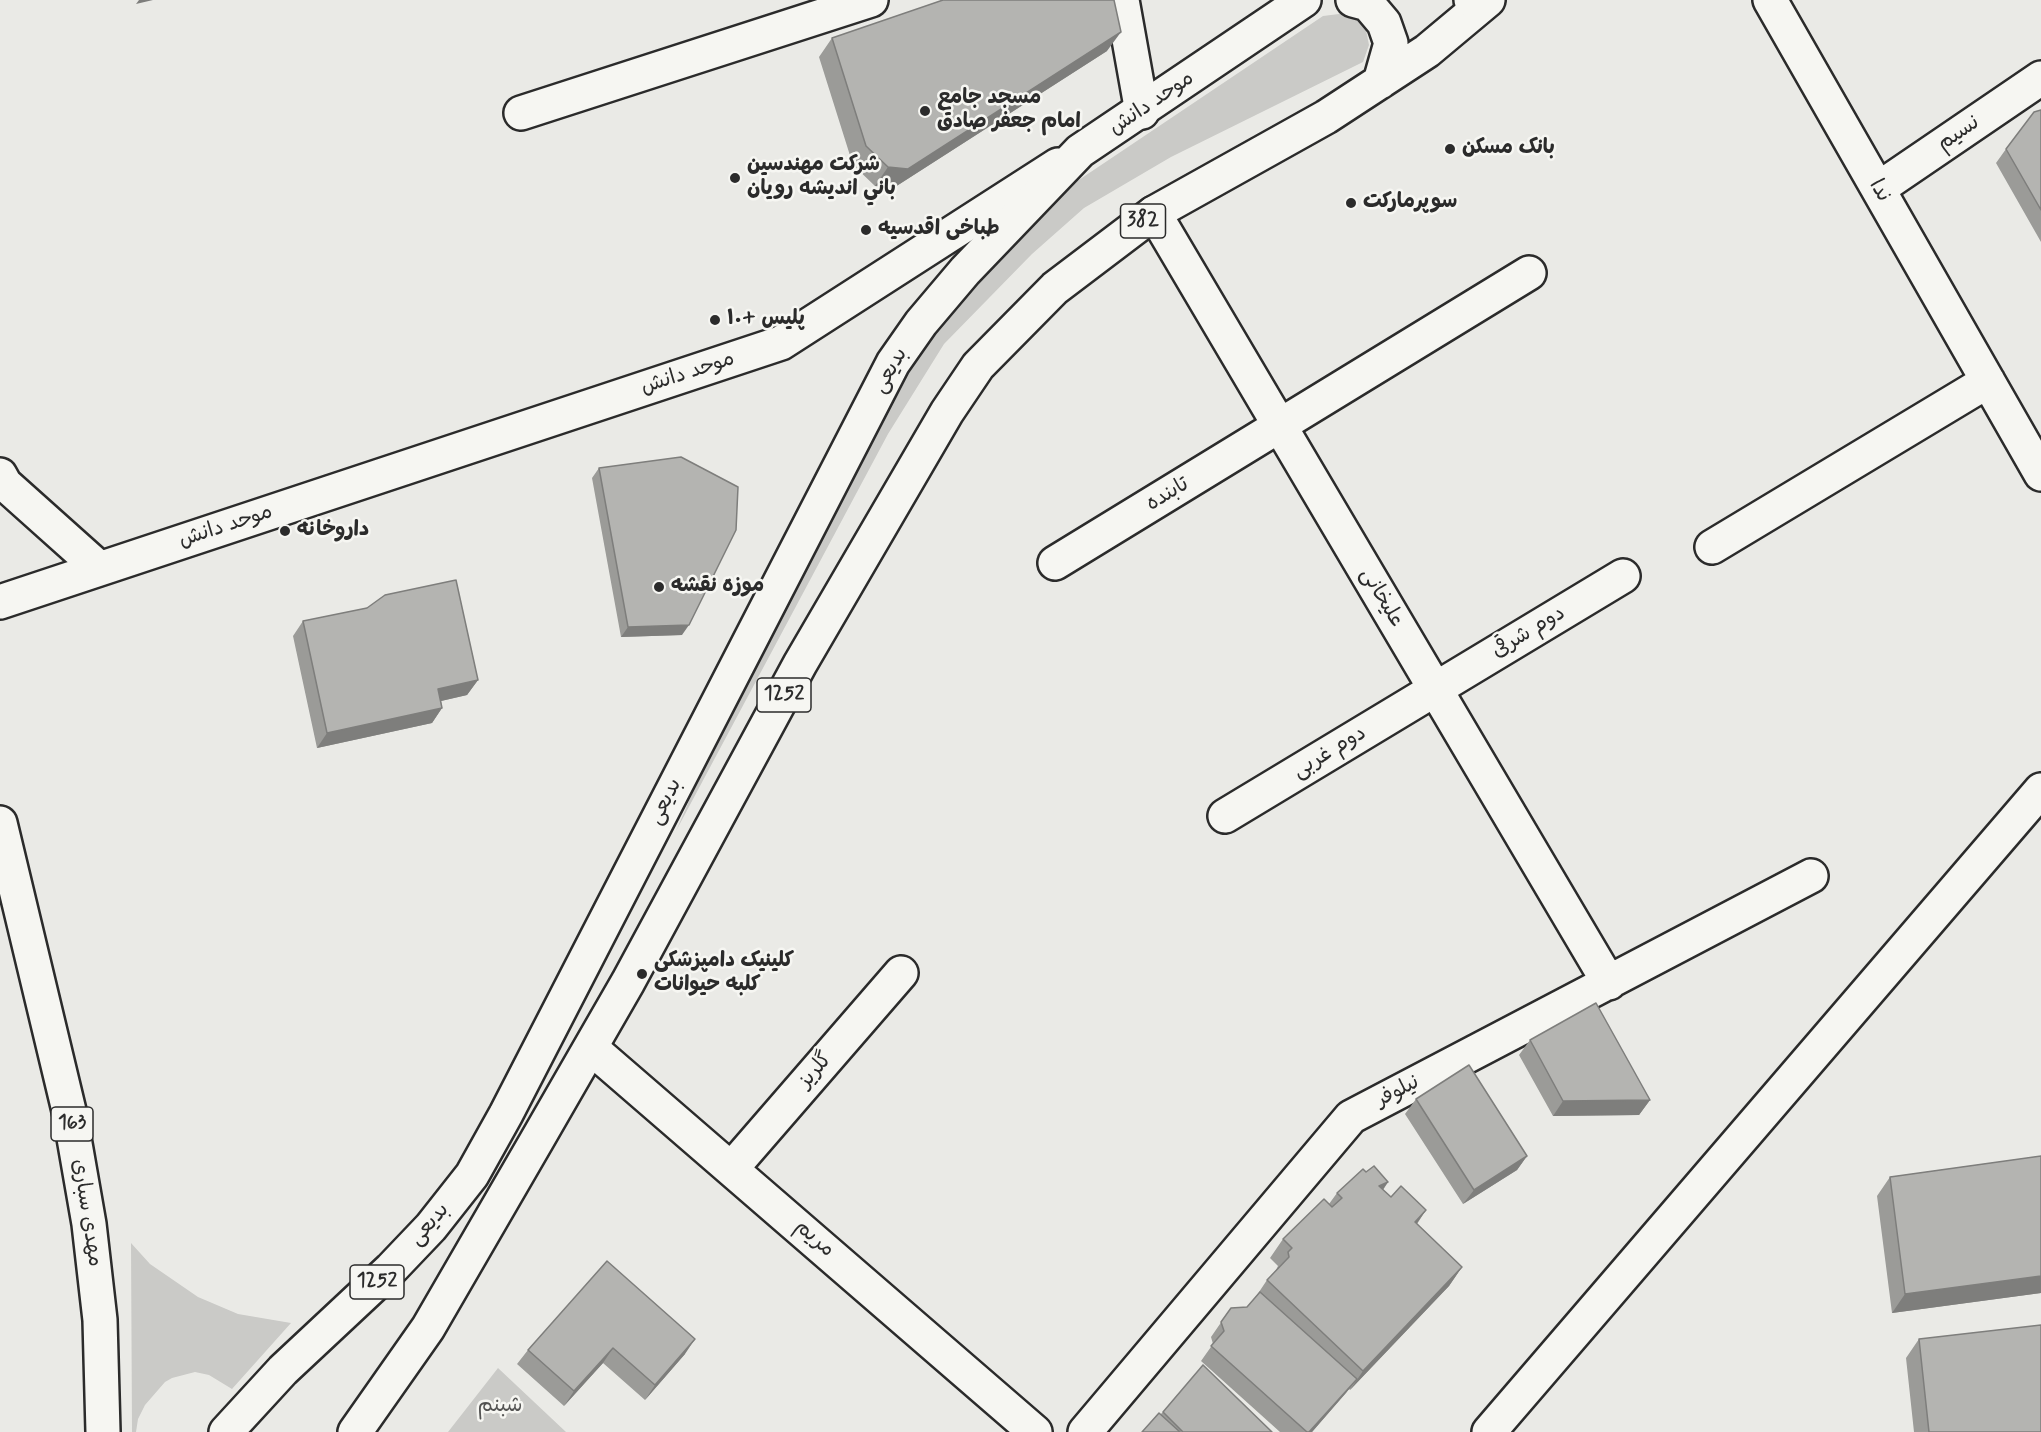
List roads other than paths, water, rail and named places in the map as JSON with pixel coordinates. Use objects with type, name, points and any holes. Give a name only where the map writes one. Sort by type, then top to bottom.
[{"type":"street","points":[[521,113],[871,0]]},
{"type":"street","points":[[1122,0],[1142,112]]},
{"type":"street","points":[[1353,0],[1368,4],[1384,22],[1391,44],[1380,82]]},
{"type":"street","name":"382","points":[[947,412],[978,366],[1055,288],[1154,213],[1326,117],[1427,51],[1488,0]]},
{"type":"street","name":"ندا","points":[[1770,0],[2041,474]]},
{"type":"street","name":"موحد دانش","points":[[0,602],[782,343],[1142,112],[1308,2]]},
{"type":"street","name":"نسیم","points":[[1878,189],[2041,78]]},
{"type":"street","name":"بدیعی","points":[[226,1432],[283,1370],[391,1269],[431,1227],[472,1175],[506,1114],[893,363],[921,323],[965,271],[1080,151]]},
{"type":"street","name":"علیخانی","points":[[1154,213],[1609,983]]},
{"type":"street","name":"تابنده","points":[[1055,563],[1529,273]]},
{"type":"street","points":[[1712,548],[1988,381]]},
{"type":"street","name":"1252","points":[[355,1432],[428,1328],[591,1048],[800,664],[947,412]]},
{"type":"street","points":[[0,475],[5,484],[100,568]]},
{"type":"street","name":"دوم شرقی","points":[[1436,690],[1623,576]]},
{"type":"street","name":"دوم غربی","points":[[1225,816],[1436,690]]},
{"type":"street","points":[[1489,1432],[2041,790]]},
{"type":"street","name":"مهدی سباری","points":[[0,823],[70,1115],[89,1224],[100,1320],[103,1432]]},
{"type":"street","name":"نیلوفر","points":[[1085,1432],[1351,1117],[1811,876]]},
{"type":"street","name":"گلریز","points":[[732,1168],[901,974]]},
{"type":"street","name":"مریم","points":[[591,1048],[1035,1432]]},
{"type":"place","name":"مسجد جامع امام جعفر صادق","points":[[925,111]]},
{"type":"place","name":"بانک مسکن","points":[[1450,149]]},
{"type":"place","name":"شركت مهندسين باني انديشه رويان","points":[[735,178]]},
{"type":"place","name":"سوپرمارکت","points":[[1351,203]]},
{"type":"place","name":"طباخى اقدسيه","points":[[866,230]]},
{"type":"place","name":"پلیس +۱۰","points":[[715,320]]},
{"type":"place","name":"داروخانه","points":[[285,531]]},
{"type":"place","name":"موزه نقشه","points":[[659,587]]},
{"type":"place","name":"کلینیک دامپزشکی کلبه حیوانات","points":[[642,974]]},
{"type":"park label","name":"شبنم","points":[[500,1407]]}]
